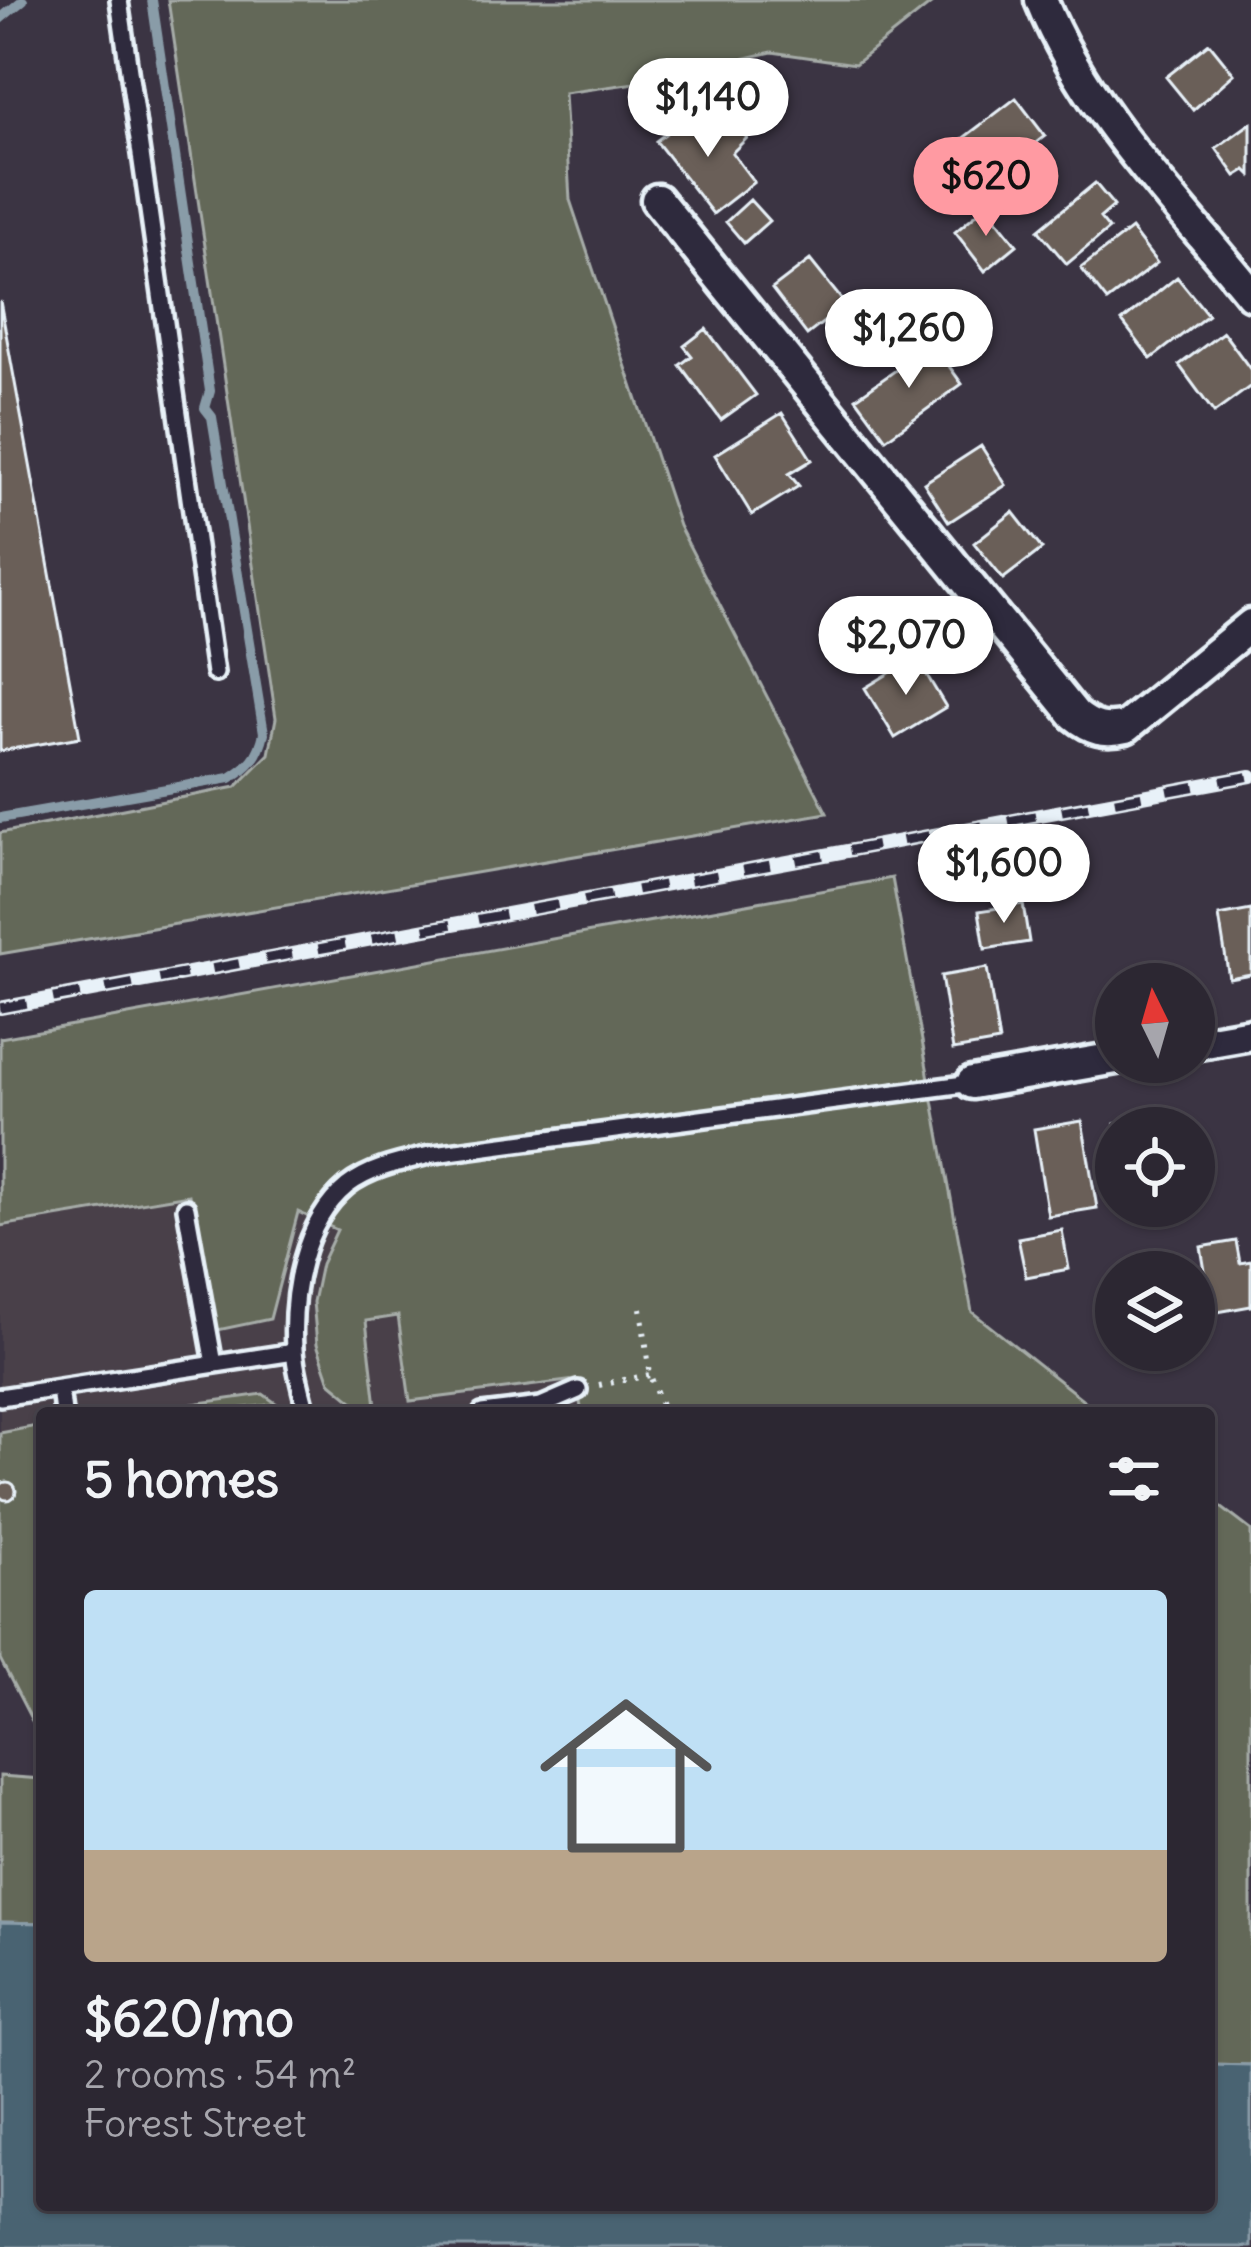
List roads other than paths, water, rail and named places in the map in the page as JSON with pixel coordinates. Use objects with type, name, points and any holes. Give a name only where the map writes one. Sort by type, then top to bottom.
[{"type":"street","points":[[1041,0],[1055,35],[1095,101],[1251,294]]},
{"type":"street","points":[[657,200],[1075,715],[1088,725],[1108,731],[1126,727],[1251,626]]},
{"type":"street","points":[[1215,1040],[1251,1034]]},
{"type":"street","points":[[972,1083],[1095,1062]]},
{"type":"lane","points":[[119,0],[215,673]]},
{"type":"lane","points":[[306,1407],[294,1352],[296,1283],[318,1221],[348,1186],[388,1165],[434,1154],[972,1083]]},
{"type":"lane","points":[[186,1208],[214,1364]]},
{"type":"lane","points":[[0,1396],[294,1352]]},
{"type":"lane","points":[[60,1388],[62,1407]]},
{"type":"lane","points":[[533,1407],[578,1390]]},
{"type":"water","points":[[0,1922],[36,1923],[36,2211],[1215,2211],[1215,2064],[1251,2065],[1251,2247],[0,2247]]},
{"type":"waterway","points":[[0,19],[23,0]]},
{"type":"waterway","points":[[0,818],[230,778],[253,760],[264,733],[212,417],[205,408],[210,391],[152,0]]},
{"type":"railway","points":[[0,1008],[1251,776]]}]
